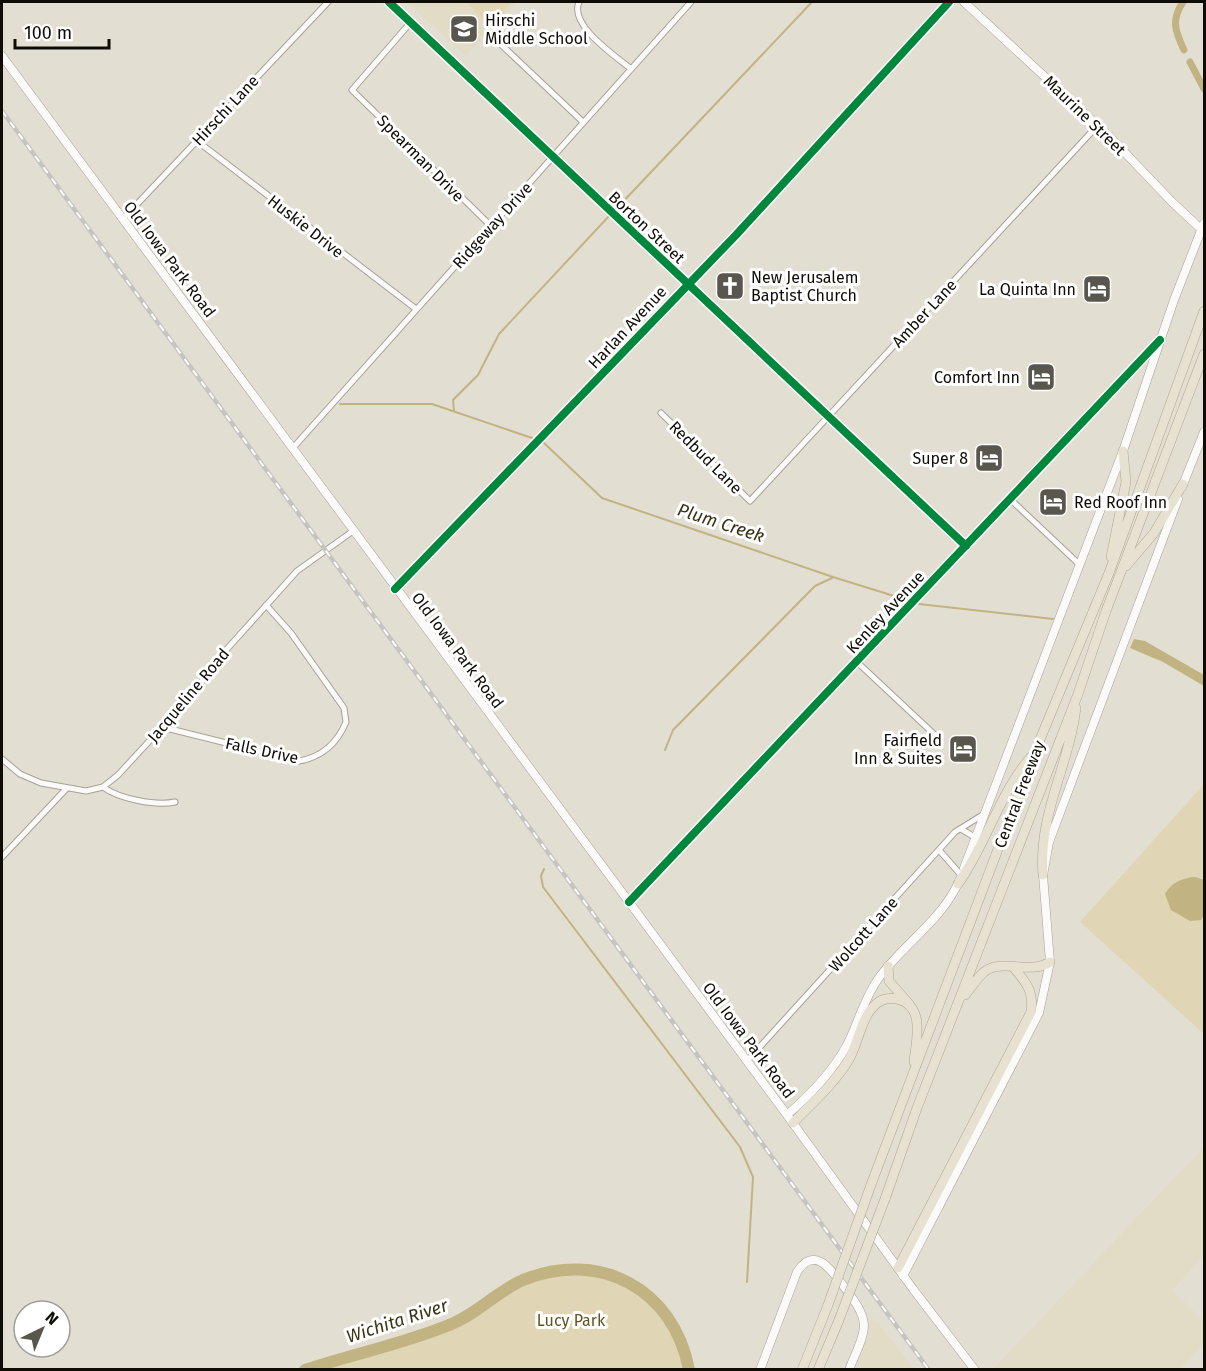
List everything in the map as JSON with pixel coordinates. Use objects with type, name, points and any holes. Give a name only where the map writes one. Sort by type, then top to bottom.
[{"type":"highway","name":"Central Freeway","points":[[802,1370],[1034,754],[1109,573],[1204,311]]},
{"type":"highway","name":"Central Freeway","points":[[819,1370],[885,1199],[917,1108],[1078,694],[1120,572],[1204,354]]},
{"type":"highway","points":[[1109,573],[1114,536],[1126,482],[1123,451]]},
{"type":"highway","points":[[1120,572],[1154,532],[1183,484]]},
{"type":"highway","points":[[1043,875],[1041,851],[1050,804],[1074,727],[1078,694]]},
{"type":"highway","points":[[960,880],[974,861],[1019,771],[1034,754]]},
{"type":"highway","points":[[960,1002],[984,972],[994,968],[1040,967],[1050,962]]},
{"type":"highway","points":[[888,966],[889,981],[911,1007],[917,1019],[913,1077]]},
{"type":"highway","points":[[901,1272],[1031,1012],[1032,994],[1028,984],[1013,967]]},
{"type":"highway","points":[[790,1119],[825,1091],[847,1062],[873,1007],[879,1001],[890,998],[903,1001],[911,1007]]},
{"type":"main road","name":"Maurine Street","points":[[964,2],[1098,125],[1204,228]]},
{"type":"main road","name":"Old Iowa Park Road","points":[[2,56],[975,1370]]},
{"type":"main road","name":"Central Freeway","points":[[790,1119],[835,1064],[848,1043],[871,989],[888,966],[934,919],[960,880],[1123,451],[1160,340],[1204,228]]},
{"type":"main road","points":[[901,1272],[1039,1013],[1050,962],[1043,875],[1057,817],[1204,432]]},
{"type":"main road","points":[[760,1370],[797,1272],[806,1262],[813,1260],[829,1267],[861,1312],[863,1334],[849,1370]]},
{"type":"street","name":"Hirschi Lane","points":[[123,219],[328,2]]},
{"type":"street","name":"Borton Street","points":[[389,2],[966,546]]},
{"type":"street","points":[[579,2],[576,12],[581,24],[630,69]]},
{"type":"street","name":"Ridgeway Drive","points":[[292,449],[691,2]]},
{"type":"street","name":"Harlan Avenue","points":[[395,589],[735,234],[949,2]]},
{"type":"street","name":"Spearman Drive","points":[[411,22],[352,90],[491,226]]},
{"type":"street","points":[[492,36],[583,122]]},
{"type":"street","name":"Amber Lane","points":[[750,501],[1098,125]]},
{"type":"street","name":"Huskie Drive","points":[[197,141],[416,309]]},
{"type":"street","name":"Kenley Avenue","points":[[629,902],[1160,340]]},
{"type":"street","name":"Redbud Lane","points":[[662,413],[750,501]]},
{"type":"street","points":[[1010,500],[1080,565]]},
{"type":"street","name":"Jacqueline Road","points":[[103,787],[118,775],[162,727],[306,563],[353,531]]},
{"type":"street","name":"Falls Drive","points":[[162,727],[299,761],[313,758],[332,744],[346,722],[344,708],[291,633],[267,605]]},
{"type":"street","points":[[857,662],[935,735]]},
{"type":"street","points":[[2,759],[28,778],[66,788],[86,791],[103,787],[114,795],[163,804],[175,802]]},
{"type":"street","points":[[2,857],[66,788]]},
{"type":"street","name":"Wolcott Lane","points":[[747,1061],[939,850],[961,829],[985,813]]},
{"type":"street","points":[[961,829],[976,838]]},
{"type":"street","points":[[939,850],[960,880]]},
{"type":"shaded area","name":"Hirschi Middle School","points":[[407,2],[517,2],[466,56]]},
{"type":"shaded area","points":[[1134,639],[1145,641],[1204,675],[1204,686],[1163,662],[1130,648]]},
{"type":"shaded area","points":[[1195,877],[1204,880],[1204,915],[1201,920],[1190,921],[1171,910],[1165,894],[1178,881]]},
{"type":"shaded area","points":[[1204,1147],[1204,1255],[1172,1290],[1204,1321],[1204,1343],[1180,1369],[993,1369]]},
{"type":"shaded area","points":[[869,1319],[877,1322],[914,1369],[856,1369],[868,1336]]},
{"type":"green space","points":[[466,2],[512,2],[489,26]]},
{"type":"green space","points":[[1204,784],[1204,1034],[1080,922]]},
{"type":"green space","name":"Lucy Park","points":[[590,1268],[626,1283],[642,1292],[656,1304],[677,1332],[689,1369],[305,1369],[414,1338],[452,1324],[522,1280],[555,1271]]},
{"type":"waterway","points":[[618,207],[812,2]]},
{"type":"waterway","points":[[1183,2],[1177,14],[1176,26],[1184,50]]},
{"type":"waterway","points":[[1190,62],[1204,89]]},
{"type":"waterway","points":[[454,411],[453,400],[478,375],[499,334],[610,215]]},
{"type":"waterway","name":"Plum Creek","points":[[340,404],[432,404],[532,438]]},
{"type":"waterway","name":"Plum Creek","points":[[544,443],[602,498],[907,600]]},
{"type":"waterway","points":[[665,750],[673,730],[815,586],[832,578]]},
{"type":"waterway","name":"Plum Creek","points":[[919,604],[1053,619]]},
{"type":"waterway","points":[[544,869],[541,876],[543,887],[740,1147],[753,1177],[747,1282]]},
{"type":"waterway","name":"Wichita River","points":[[305,1370],[414,1338],[459,1321],[504,1290],[523,1280],[552,1272],[579,1270],[605,1273],[629,1283],[650,1298],[668,1317],[681,1342],[689,1370]]},
{"type":"railway","points":[[2,111],[929,1370]]},
{"type":"cycle path","points":[[389,2],[966,546]]},
{"type":"cycle path","points":[[395,589],[736,235],[949,2]]},
{"type":"cycle path","points":[[629,902],[1160,340]]},
{"type":"place","name":"Hirschi Middle School","points":[[464,29]]},
{"type":"place","name":"New Jerusalem Baptist Church","points":[[730,286]]},
{"type":"place","name":"La Quinta Inn","points":[[1097,289]]},
{"type":"place","name":"Comfort Inn","points":[[1041,377]]},
{"type":"place","name":"Super 8","points":[[989,458]]},
{"type":"place","name":"Red Roof Inn","points":[[1053,502]]},
{"type":"place","name":"Fairfield Inn & Suites","points":[[963,749]]}]
